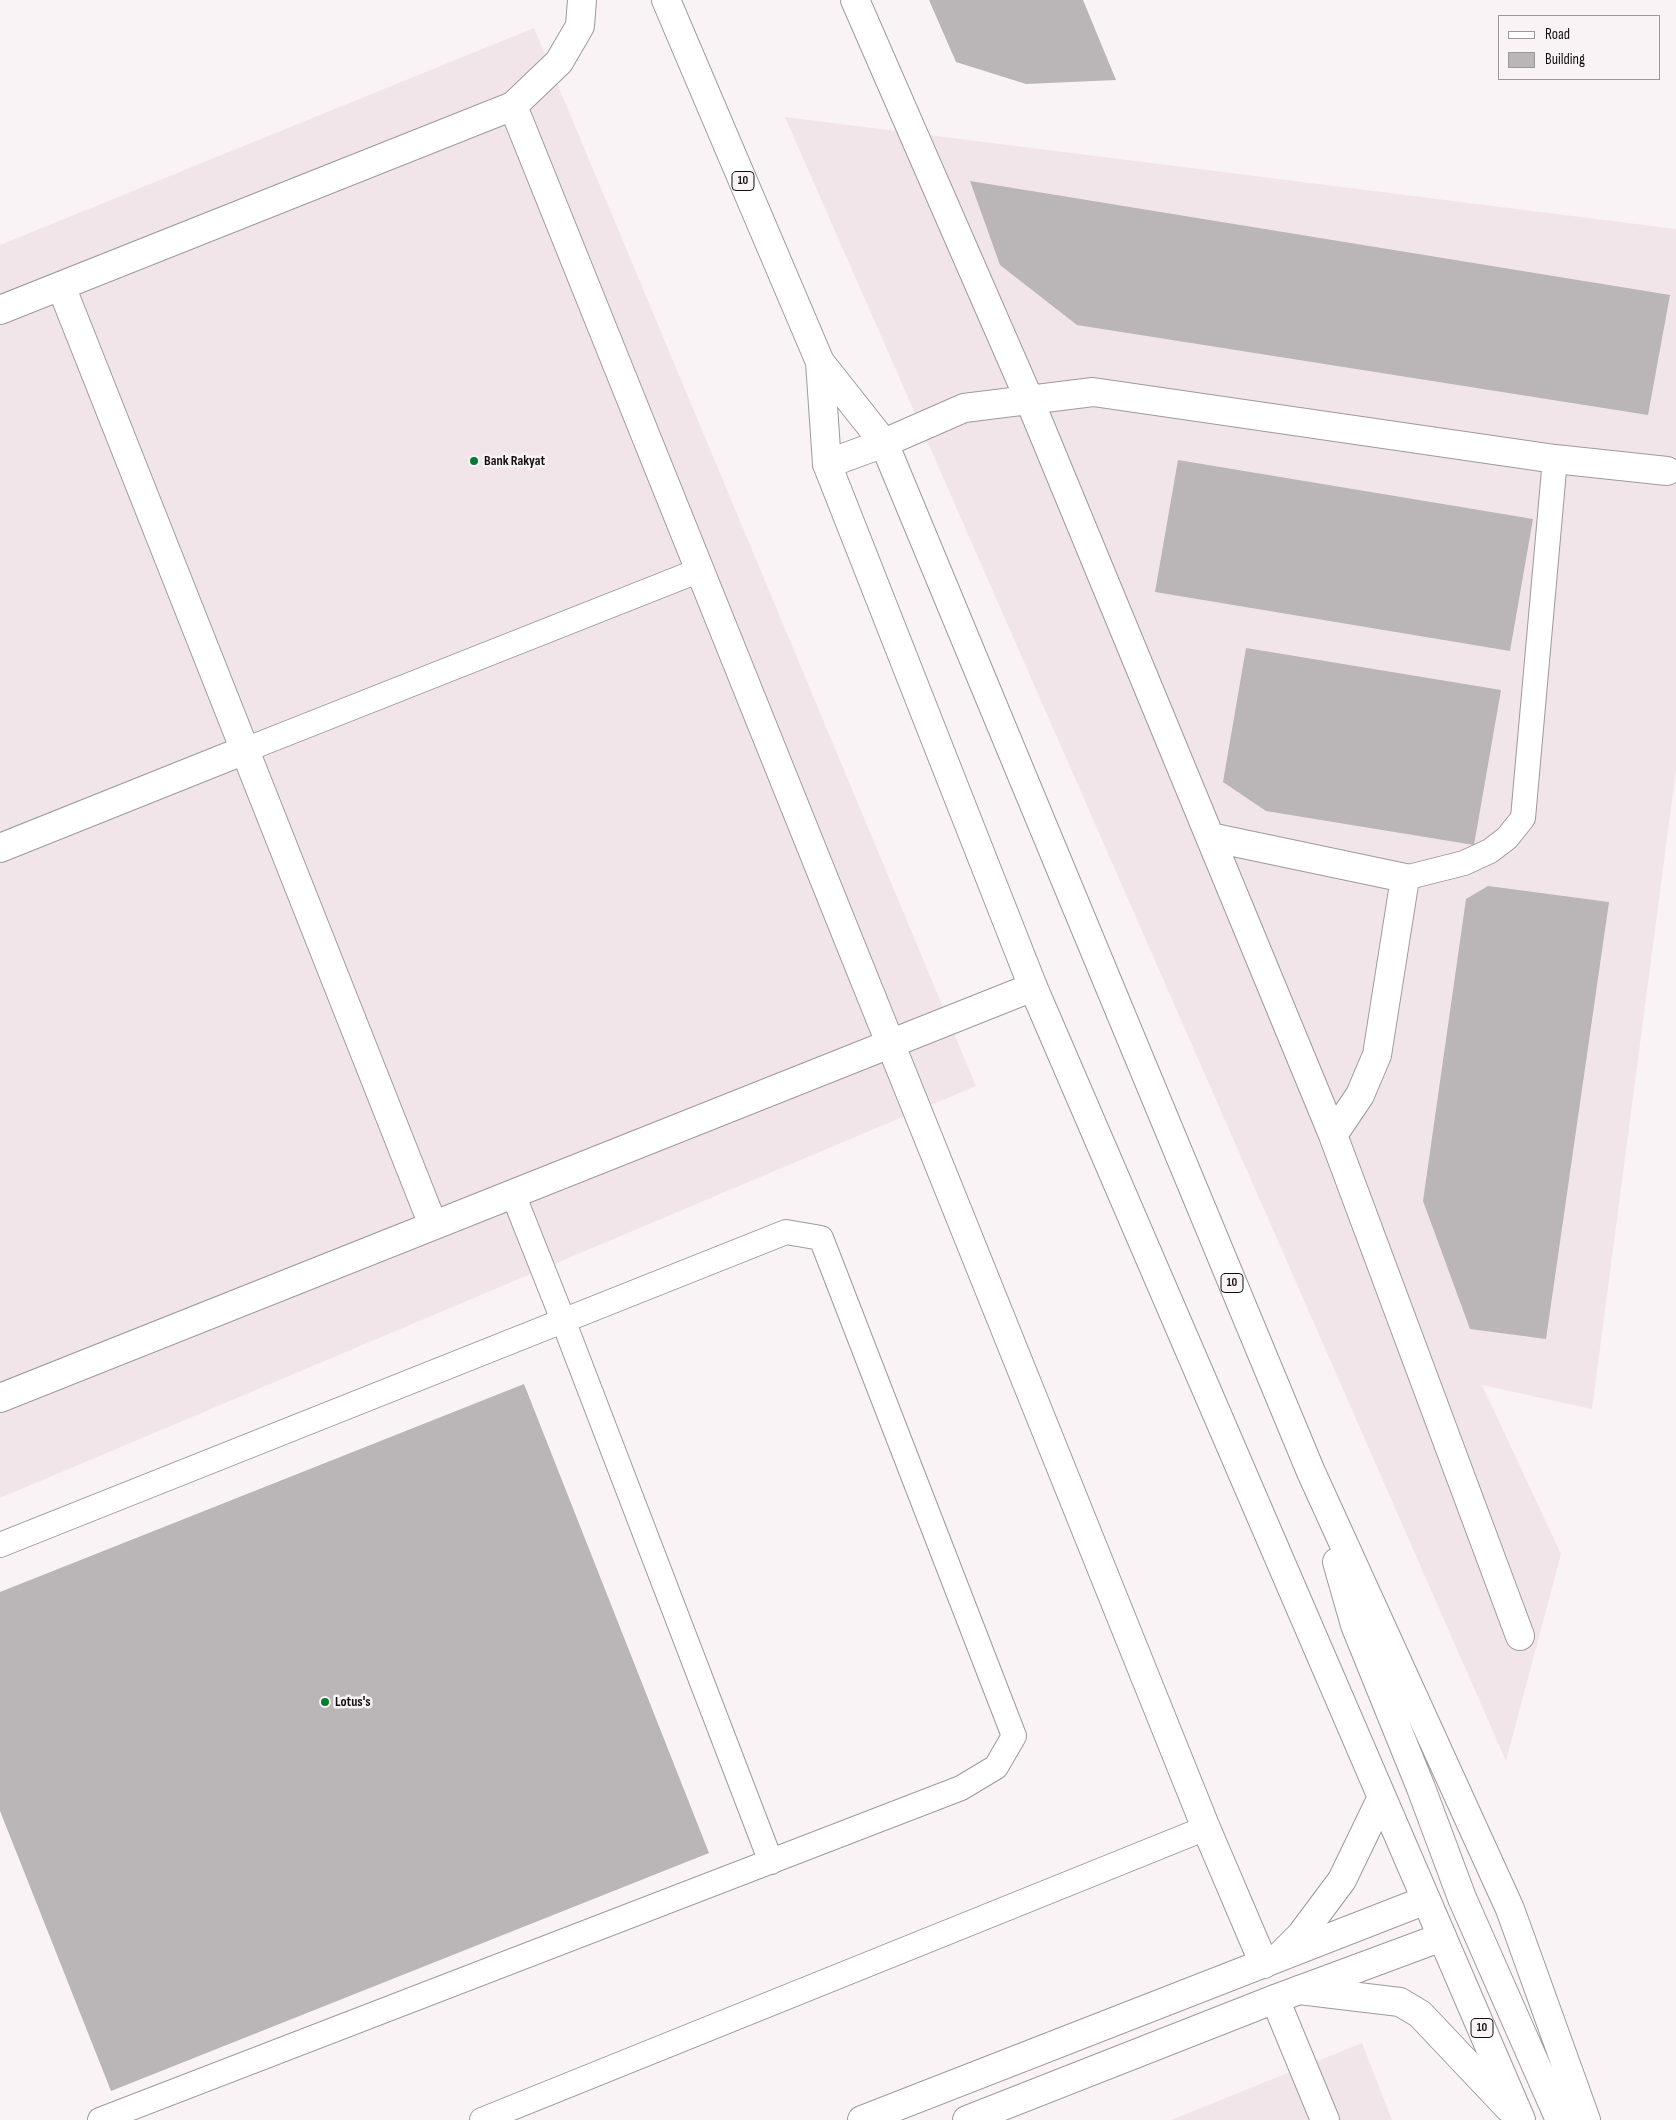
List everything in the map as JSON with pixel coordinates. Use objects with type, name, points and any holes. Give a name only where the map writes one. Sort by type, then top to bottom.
[{"type":"street","points":[[0,310],[513,106],[559,62],[580,26],[582,0]]},
{"type":"street","name":"10","points":[[666,0],[820,362],[884,443],[1311,1472],[1510,1908],[1586,2120]]},
{"type":"street","points":[[855,0],[1029,399],[1333,1135],[1520,1636]]},
{"type":"street","points":[[513,106],[1206,1828],[1271,1960]]},
{"type":"street","points":[[61,286],[433,1225]]},
{"type":"street","name":"10","points":[[820,362],[827,464],[1033,987],[1521,2120]]},
{"type":"street","points":[[827,464],[884,443],[964,408],[1093,392],[1555,459],[1667,471]]},
{"type":"street","points":[[0,848],[245,750]]},
{"type":"street","points":[[1210,837],[1405,878],[1377,1055],[1360,1095],[1333,1135]]},
{"type":"street","points":[[0,1398],[1033,987]]},
{"type":"street","points":[[1311,1472],[1355,1624],[1421,1788],[1462,1898],[1560,2120]]},
{"type":"street","points":[[1271,1960],[1301,1935],[1342,1880],[1382,1797]]},
{"type":"street","points":[[862,2120],[1426,1900],[1462,1898]]},
{"type":"street","points":[[967,2120],[1287,1994],[1442,1937],[1462,1898]]},
{"type":"street","points":[[1287,1994],[1325,2120]]},
{"type":"street","points":[[1287,1994],[1400,2002],[1420,2014],[1521,2120]]},
{"type":"lane","points":[[1405,878],[1464,863],[1490,851],[1507,838],[1523,818],[1555,459]]},
{"type":"lane","points":[[245,750],[700,570]]},
{"type":"lane","points":[[513,1194],[771,1862]]},
{"type":"lane","points":[[0,1546],[786,1232],[821,1238],[1014,1736],[996,1767],[961,1788],[100,2120]]},
{"type":"lane","points":[[482,2120],[1206,1828]]},
{"type":"shaded area","points":[[534,28],[976,1086],[0,1498],[0,245]]},
{"type":"shaded area","points":[[785,117],[1676,229],[1676,770],[1592,1409],[1482,1385],[1561,1554],[1506,1761]]},
{"type":"shaded area","points":[[1362,2043],[1392,2120],[1171,2120]]},
{"type":"building","points":[[929,0],[1083,0],[1116,80],[1026,84],[956,62]]},
{"type":"building","points":[[970,181],[1670,295],[1648,415],[1077,325],[1000,265]]},
{"type":"building","points":[[1178,460],[1533,519],[1510,651],[1155,592]]},
{"type":"building","points":[[1246,648],[1501,690],[1474,845],[1266,811],[1223,782]]},
{"type":"building","points":[[1488,886],[1609,902],[1546,1339],[1470,1329],[1423,1201],[1466,899]]},
{"type":"building","name":"Lotus's","points":[[524,1384],[709,1853],[111,2091],[0,1811],[0,1592]]},
{"type":"place","name":"Bank Rakyat","points":[[474,461]]},
{"type":"place","name":"Lotus's","points":[[325,1702]]}]
